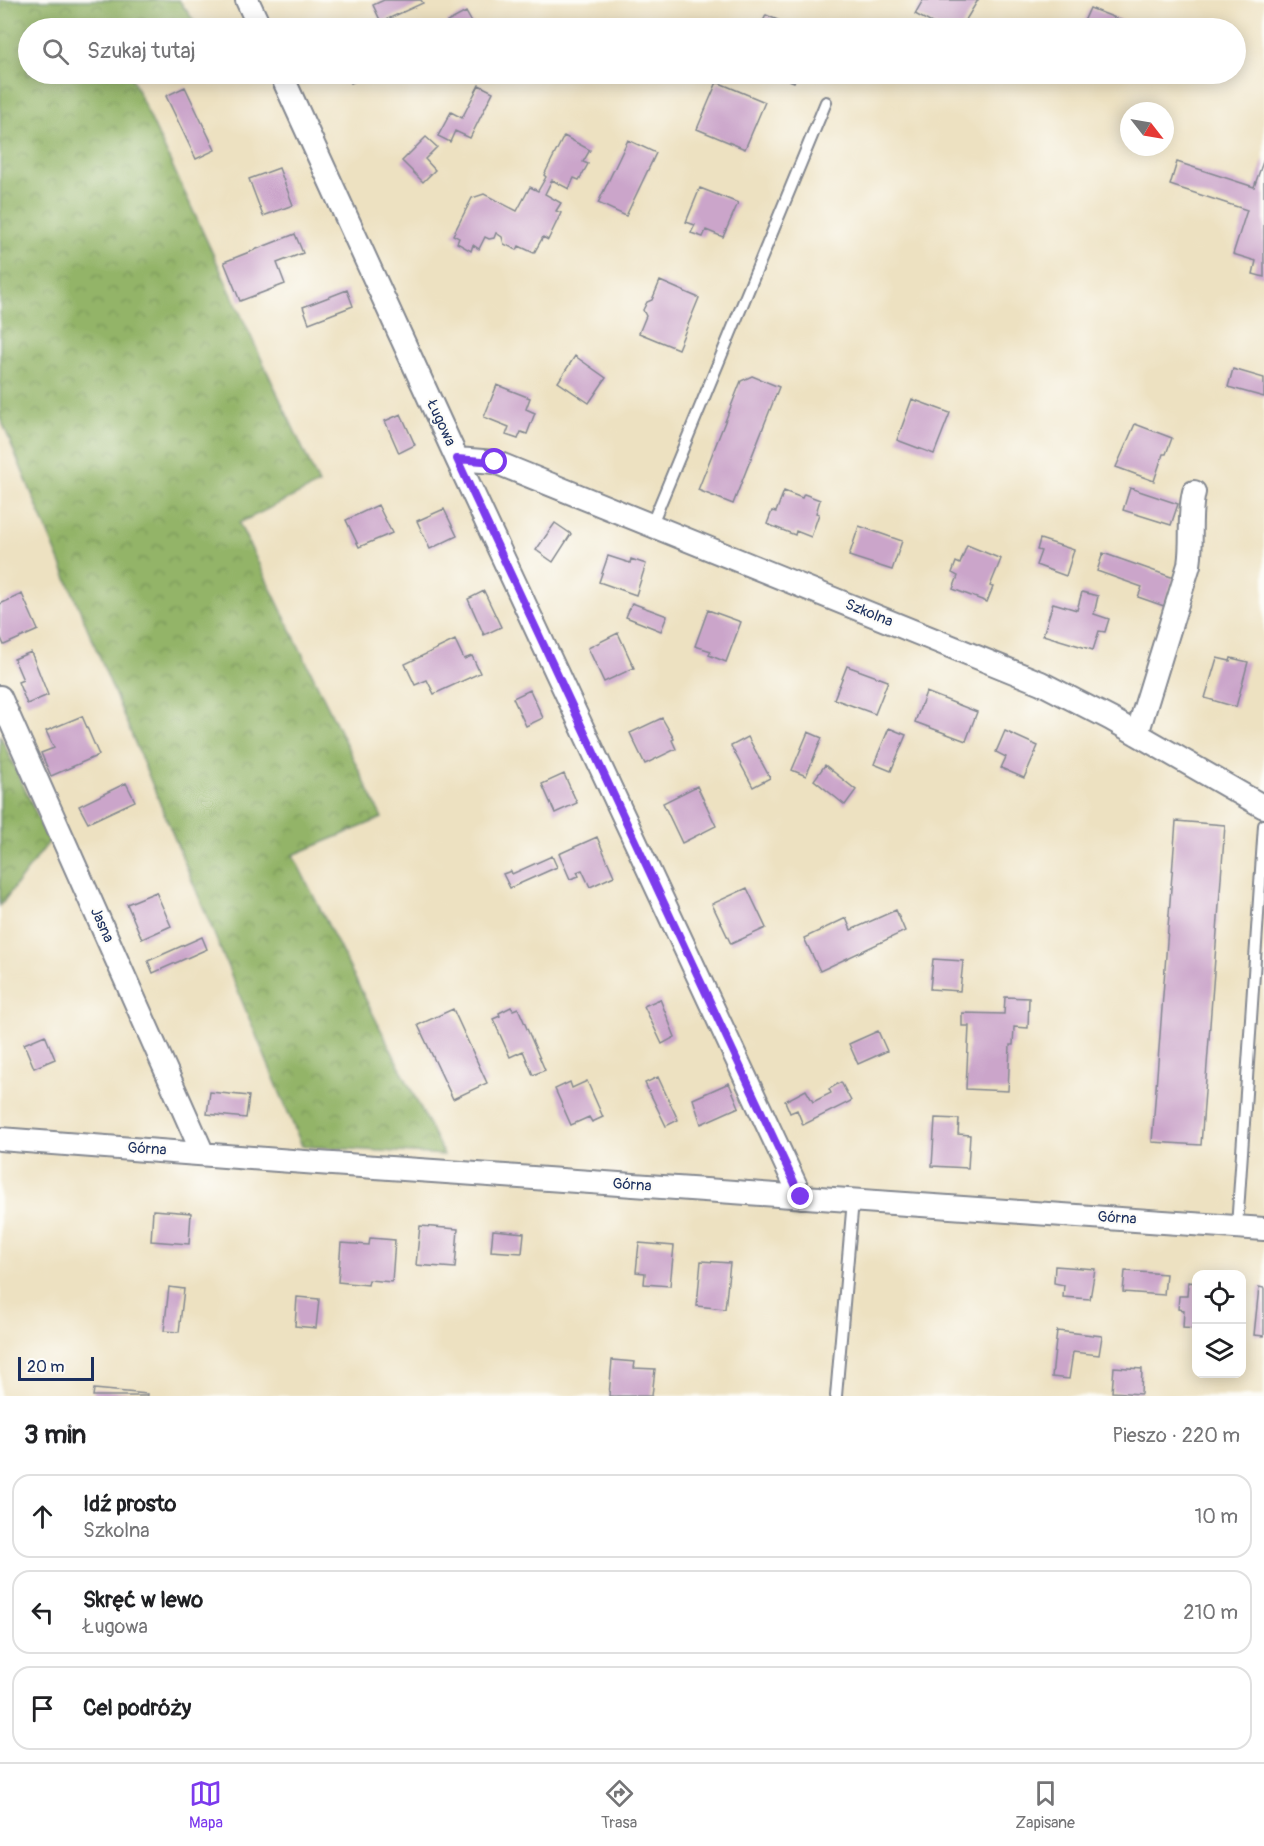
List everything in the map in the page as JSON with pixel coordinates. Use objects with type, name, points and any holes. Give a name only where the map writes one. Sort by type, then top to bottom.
[{"type":"street","points":[[248,0],[256,18]]},
{"type":"street","name":"Ługowa","points":[[286,84],[457,459],[801,1197]]},
{"type":"street","name":"Szkolna","points":[[457,459],[495,462],[1041,683],[1137,734],[1264,807]]},
{"type":"street","points":[[1137,734],[1190,565],[1192,544],[1190,510],[1194,492]]},
{"type":"street","name":"Jasna","points":[[0,697],[203,1154]]},
{"type":"street","name":"Górna","points":[[0,1139],[1264,1228]]},
{"type":"lane","points":[[651,526],[826,102]]},
{"type":"lane","points":[[1237,1227],[1264,825]]},
{"type":"lane","points":[[836,1396],[854,1200]]},
{"type":"green space","points":[[0,0],[179,0],[192,18],[18,18],[18,84],[135,84],[319,484],[239,523],[382,818],[293,855],[444,1155],[302,1146],[0,417]]},
{"type":"green space","points":[[0,735],[49,842],[0,906]]},
{"type":"building","points":[[384,0],[421,0],[423,3],[390,18],[379,18],[373,5]]},
{"type":"building","points":[[923,0],[978,0],[967,18],[922,18],[915,14]]},
{"type":"building","points":[[1090,8],[1116,18],[1086,18]]},
{"type":"building","points":[[466,12],[469,18],[455,18]]},
{"type":"building","points":[[716,84],[722,84],[765,102],[745,149],[697,129]]},
{"type":"building","points":[[479,85],[493,92],[470,138],[455,131],[450,142],[438,136],[451,112],[462,118]]},
{"type":"building","points":[[185,87],[215,150],[196,159],[166,96]]},
{"type":"building","points":[[564,136],[590,150],[583,162],[588,164],[579,180],[574,178],[569,189],[552,180],[545,194],[561,203],[556,211],[561,213],[548,240],[543,237],[534,253],[519,246],[517,250],[504,244],[502,237],[496,233],[494,238],[485,237],[479,249],[473,245],[471,251],[457,243],[459,238],[453,235],[472,198],[484,194],[517,211],[530,187],[538,191]]},
{"type":"building","points":[[426,137],[437,147],[425,159],[435,170],[423,182],[402,161]]},
{"type":"building","points":[[628,140],[656,153],[626,216],[598,203]]},
{"type":"building","points":[[1264,159],[1264,277],[1253,274],[1256,261],[1233,254],[1247,210],[1170,185],[1177,162],[1254,187]]},
{"type":"building","points":[[279,168],[293,205],[263,216],[249,179]]},
{"type":"building","points":[[700,188],[738,203],[723,237],[706,230],[703,237],[691,233],[695,225],[686,222]]},
{"type":"building","points":[[295,234],[303,253],[277,263],[285,284],[240,301],[224,262]]},
{"type":"building","points":[[660,281],[699,298],[678,349],[639,333],[646,316],[643,310],[647,302],[652,300]]},
{"type":"building","points":[[347,290],[353,306],[309,323],[303,307]]},
{"type":"building","points":[[575,356],[606,378],[589,403],[558,382]]},
{"type":"building","points":[[1233,369],[1264,378],[1264,397],[1228,387]]},
{"type":"building","points":[[752,376],[779,387],[733,504],[698,490],[741,381]]},
{"type":"building","points":[[497,385],[530,398],[526,409],[535,413],[527,434],[521,432],[518,439],[506,435],[509,427],[484,417]]},
{"type":"building","points":[[912,399],[950,413],[934,454],[897,440]]},
{"type":"building","points":[[401,414],[415,445],[399,453],[385,421]]},
{"type":"building","points":[[1135,424],[1172,438],[1166,454],[1163,454],[1154,481],[1116,467]]},
{"type":"building","points":[[1130,488],[1178,504],[1171,525],[1123,510]]},
{"type":"building","points":[[784,491],[802,498],[804,494],[820,500],[816,513],[819,514],[811,537],[796,531],[795,535],[767,524],[772,511],[776,512]]},
{"type":"building","points":[[378,505],[392,533],[359,547],[346,520]]},
{"type":"building","points":[[444,509],[457,536],[430,549],[417,521]]},
{"type":"building","points":[[555,523],[571,534],[553,562],[536,550]]},
{"type":"building","points":[[859,526],[902,541],[892,570],[849,556]]},
{"type":"building","points":[[1040,539],[1074,550],[1066,576],[1036,565],[1041,551],[1037,550]]},
{"type":"building","points":[[967,545],[1001,559],[990,586],[993,587],[987,602],[953,589],[958,576],[952,573],[956,562],[960,564]]},
{"type":"building","points":[[1103,553],[1174,578],[1164,606],[1138,597],[1142,587],[1097,571]]},
{"type":"building","points":[[608,556],[630,563],[631,559],[646,564],[636,595],[599,582]]},
{"type":"building","points":[[484,591],[501,627],[484,635],[468,599]]},
{"type":"building","points":[[1082,592],[1098,596],[1094,614],[1109,619],[1105,632],[1099,631],[1093,650],[1043,635],[1053,603],[1077,610]]},
{"type":"building","points":[[22,594],[38,630],[4,645],[0,636],[0,604]]},
{"type":"building","points":[[632,603],[667,616],[661,631],[626,617]]},
{"type":"building","points":[[708,610],[741,622],[726,662],[709,655],[711,651],[695,646]]},
{"type":"building","points":[[618,633],[634,668],[604,682],[588,648]]},
{"type":"building","points":[[455,640],[464,659],[472,656],[480,673],[434,694],[427,680],[415,685],[405,664]]},
{"type":"building","points":[[31,652],[48,695],[27,704],[18,682],[23,680],[14,659]]},
{"type":"building","points":[[1217,658],[1248,662],[1236,707],[1205,698]]},
{"type":"building","points":[[847,666],[888,681],[875,714],[834,699]]},
{"type":"building","points":[[530,690],[543,718],[526,726],[513,698]]},
{"type":"building","points":[[926,692],[977,712],[966,741],[915,722]]},
{"type":"building","points":[[82,716],[99,755],[51,776],[41,753],[54,748],[46,731]]},
{"type":"building","points":[[662,718],[674,739],[672,740],[676,749],[645,764],[630,733]]},
{"type":"building","points":[[889,728],[906,735],[891,771],[874,764]]},
{"type":"building","points":[[1005,731],[1038,746],[1024,778],[1001,768],[1006,757],[996,752]]},
{"type":"building","points":[[808,732],[822,738],[806,776],[792,770]]},
{"type":"building","points":[[748,737],[770,778],[753,787],[731,746]]},
{"type":"building","points":[[825,765],[856,790],[845,805],[814,780]]},
{"type":"building","points":[[564,774],[577,803],[555,813],[542,784]]},
{"type":"building","points":[[126,783],[135,801],[88,823],[79,806]]},
{"type":"building","points":[[697,786],[716,826],[682,843],[663,803]]},
{"type":"building","points":[[1176,821],[1225,825],[1201,1145],[1152,1142]]},
{"type":"building","points":[[597,837],[614,876],[590,887],[582,870],[577,872],[579,876],[570,879],[559,854]]},
{"type":"building","points":[[552,856],[557,867],[510,888],[503,874],[511,871],[512,874]]},
{"type":"building","points":[[747,888],[766,928],[731,944],[712,904]]},
{"type":"building","points":[[156,892],[171,926],[142,939],[127,904]]},
{"type":"building","points":[[896,910],[905,931],[820,971],[804,938],[846,918],[851,930]]},
{"type":"building","points":[[202,937],[207,949],[153,973],[148,961]]},
{"type":"building","points":[[933,959],[963,961],[960,991],[930,989]]},
{"type":"building","points":[[1005,997],[1029,998],[1028,1028],[1014,1027],[1013,1045],[1010,1045],[1008,1091],[966,1089],[969,1026],[962,1026],[962,1013],[1004,1014]]},
{"type":"building","points":[[660,999],[675,1037],[662,1044],[644,1006]]},
{"type":"building","points":[[511,1007],[513,1010],[518,1008],[545,1070],[533,1075],[523,1051],[510,1057],[493,1019]]},
{"type":"building","points":[[453,1009],[487,1083],[453,1099],[418,1025]]},
{"type":"building","points":[[878,1031],[887,1051],[858,1064],[849,1044]]},
{"type":"building","points":[[45,1035],[55,1059],[34,1068],[24,1044]]},
{"type":"building","points":[[658,1077],[678,1120],[666,1126],[645,1083]]},
{"type":"building","points":[[587,1081],[603,1117],[592,1122],[589,1117],[571,1125],[555,1089],[570,1082],[572,1088]]},
{"type":"building","points":[[841,1082],[851,1101],[803,1125],[797,1110],[790,1113],[785,1101],[806,1090],[813,1102],[831,1093],[829,1089]]},
{"type":"building","points":[[729,1083],[739,1107],[701,1124],[693,1099]]},
{"type":"building","points":[[210,1092],[249,1096],[246,1118],[207,1114]]},
{"type":"building","points":[[935,1118],[959,1119],[958,1134],[970,1135],[968,1168],[932,1166]]},
{"type":"building","points":[[153,1210],[191,1213],[189,1244],[151,1241]]},
{"type":"building","points":[[420,1226],[458,1229],[455,1268],[416,1265]]},
{"type":"building","points":[[493,1230],[524,1233],[522,1253],[491,1251]]},
{"type":"building","points":[[370,1238],[395,1240],[392,1282],[369,1280],[368,1285],[338,1282],[341,1243],[369,1245]]},
{"type":"building","points":[[639,1243],[674,1246],[670,1286],[644,1284],[645,1273],[636,1272]]},
{"type":"building","points":[[701,1261],[730,1263],[725,1309],[697,1306]]},
{"type":"building","points":[[1055,1266],[1095,1269],[1090,1299],[1063,1297],[1064,1285],[1054,1283]]},
{"type":"building","points":[[1125,1271],[1166,1274],[1164,1295],[1123,1292]]},
{"type":"building","points":[[1188,1282],[1192,1282],[1192,1329],[1183,1328],[1184,1310],[1178,1309],[1179,1296],[1187,1296]]},
{"type":"building","points":[[169,1287],[184,1289],[179,1332],[164,1331]]},
{"type":"building","points":[[1259,1287],[1264,1288],[1264,1336],[1254,1335]]},
{"type":"building","points":[[297,1297],[319,1299],[316,1328],[295,1326]]},
{"type":"building","points":[[1057,1331],[1102,1336],[1099,1355],[1073,1352],[1069,1379],[1052,1377]]},
{"type":"building","points":[[612,1360],[635,1362],[634,1368],[655,1369],[652,1396],[609,1396]]},
{"type":"building","points":[[1114,1367],[1142,1369],[1141,1394],[1112,1392]]},
{"type":"building","points":[[94,1389],[147,1394],[147,1396],[93,1396]]},
{"type":"route","points":[[495,462],[457,459],[801,1197]]}]
